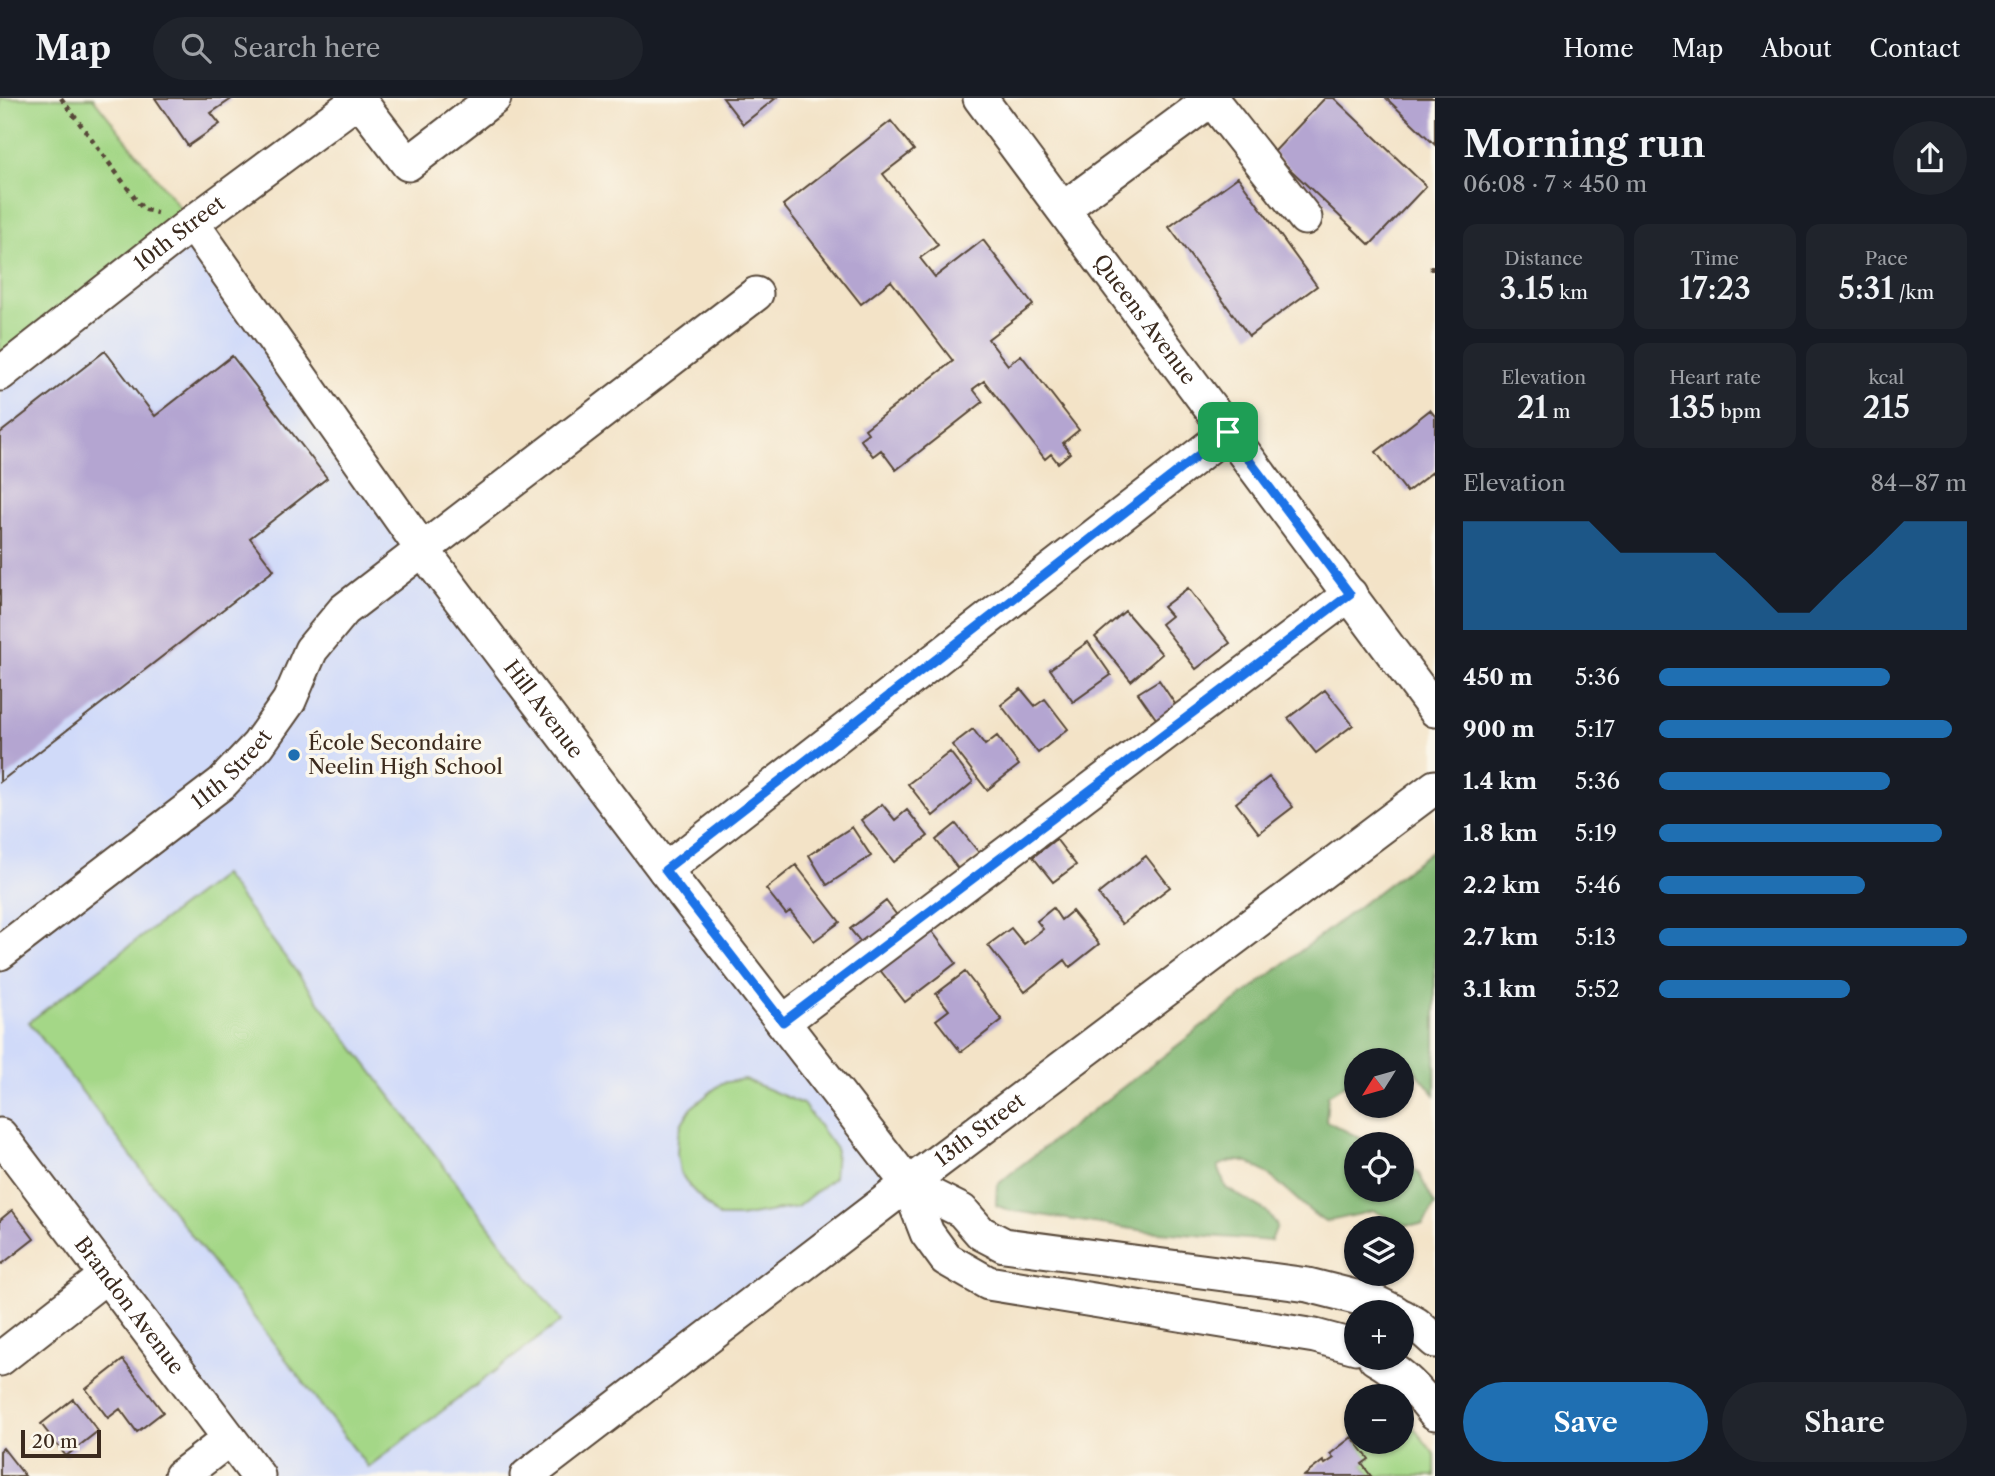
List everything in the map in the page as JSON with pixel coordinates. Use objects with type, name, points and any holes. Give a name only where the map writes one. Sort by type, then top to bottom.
[{"type":"street","points":[[360,99],[408,164],[494,98]]},
{"type":"street","name":"Queens Avenue","points":[[980,98],[1435,710]]},
{"type":"street","name":"10th Street","points":[[0,374],[192,223],[360,99]]},
{"type":"street","points":[[1064,208],[1213,99],[1305,218]]},
{"type":"street","name":"Hill Avenue","points":[[192,223],[422,549],[665,870],[908,1184]]},
{"type":"street","name":"11th Street","points":[[0,953],[222,783],[258,745],[289,701],[311,650],[344,610],[756,294]]},
{"type":"street","points":[[665,870],[1228,432]]},
{"type":"street","points":[[783,1022],[1350,594]]},
{"type":"street","name":"13th Street","points":[[527,1476],[908,1184],[1435,787]]},
{"type":"street","name":"Brandon Avenue","points":[[0,1135],[258,1476]]},
{"type":"street","points":[[908,1184],[962,1211],[981,1233],[1004,1245],[1308,1285],[1371,1300]]},
{"type":"street","points":[[908,1184],[927,1233],[946,1259],[988,1283],[1315,1336],[1344,1344]]},
{"type":"street","points":[[0,1359],[106,1276]]},
{"type":"street","points":[[1414,1323],[1435,1341]]},
{"type":"street","points":[[1395,1370],[1418,1390],[1435,1413]]},
{"type":"street","points":[[181,1476],[229,1438]]},
{"type":"path","points":[[61,98],[143,209],[192,223]]},
{"type":"path","points":[[1432,261],[1432,271]]},
{"type":"shaded area","name":"École Secondaire Neelin High School","points":[[192,223],[908,1184],[527,1476],[258,1476],[0,1136],[0,374]]},
{"type":"green space","points":[[0,98],[93,98],[192,223],[0,370]]},
{"type":"green space","points":[[1435,848],[1435,1095],[1414,1069],[1414,1048],[1344,1048],[1344,1085],[1328,1095],[1326,1121],[1348,1132],[1344,1132],[1344,1202],[1414,1202],[1414,1170],[1418,1172],[1435,1205],[1423,1225],[1414,1225],[1414,1216],[1385,1216],[1374,1211],[1325,1222],[1269,1175],[1245,1162],[1234,1161],[1218,1166],[1226,1188],[1266,1211],[1277,1226],[1271,1241],[1146,1231],[1008,1210],[996,1205],[997,1185]]},
{"type":"green space","points":[[223,875],[561,1321],[368,1467],[29,1022]]},
{"type":"green space","points":[[744,1079],[803,1104],[836,1149],[834,1177],[797,1207],[739,1217],[719,1217],[690,1187],[680,1172],[678,1136],[691,1108],[722,1083]]},
{"type":"green space","points":[[1414,1428],[1435,1455],[1435,1476],[1371,1476],[1362,1464],[1368,1459],[1364,1454],[1414,1454]]},
{"type":"building","points":[[155,98],[233,98],[211,113],[220,124],[188,146]]},
{"type":"building","points":[[723,98],[776,98],[743,124]]},
{"type":"building","points":[[1325,98],[1334,98],[1426,186],[1370,245],[1273,153]]},
{"type":"building","points":[[1386,98],[1435,98],[1435,145]]},
{"type":"building","points":[[891,121],[914,150],[883,174],[938,245],[920,258],[935,277],[983,240],[1033,305],[988,339],[1008,365],[1021,355],[1079,430],[1063,443],[1070,453],[1058,463],[1051,454],[1045,459],[984,381],[973,389],[983,402],[896,470],[881,450],[873,456],[860,439],[868,433],[865,429],[953,361],[891,281],[861,304],[783,205]]},
{"type":"building","points":[[1238,177],[1317,286],[1249,336],[1169,227]]},
{"type":"building","points":[[105,351],[155,416],[232,356],[327,478],[250,538],[274,570],[0,782],[0,433]]},
{"type":"building","points":[[1430,410],[1435,416],[1435,470],[1407,492],[1376,452]]},
{"type":"building","points":[[1188,588],[1230,643],[1196,669],[1161,624],[1171,616],[1163,607]]},
{"type":"building","points":[[1125,611],[1162,654],[1131,681],[1095,637]]},
{"type":"building","points":[[1088,642],[1111,675],[1073,702],[1050,669]]},
{"type":"building","points":[[1159,680],[1179,710],[1159,723],[1138,693]]},
{"type":"building","points":[[1021,689],[1035,706],[1045,699],[1068,729],[1038,753],[1001,705]]},
{"type":"building","points":[[1325,690],[1353,725],[1316,753],[1288,718]]},
{"type":"building","points":[[973,729],[985,745],[997,736],[1019,765],[987,790],[952,745]]},
{"type":"building","points":[[950,752],[973,782],[933,816],[908,784]]},
{"type":"building","points":[[1269,777],[1293,807],[1259,833],[1236,803]]},
{"type":"building","points":[[882,804],[895,820],[907,810],[928,836],[894,862],[861,820]]},
{"type":"building","points":[[956,824],[980,854],[959,870],[936,840]]},
{"type":"building","points":[[852,827],[871,856],[827,885],[809,855]]},
{"type":"building","points":[[1056,839],[1076,865],[1053,882],[1033,857]]},
{"type":"building","points":[[1146,856],[1170,887],[1122,924],[1098,894]]},
{"type":"building","points":[[796,865],[840,922],[814,941],[790,911],[786,914],[766,889]]},
{"type":"building","points":[[886,901],[902,922],[867,950],[850,929]]},
{"type":"building","points":[[1053,908],[1061,920],[1072,911],[1099,944],[1070,967],[1065,960],[1025,992],[988,945],[1011,928],[1024,944],[1043,929],[1037,921]]},
{"type":"building","points":[[931,930],[956,963],[905,1002],[880,970]]},
{"type":"building","points":[[965,972],[1002,1020],[961,1052],[936,1020],[949,1010],[936,994]]},
{"type":"building","points":[[12,1210],[34,1239],[2,1264],[0,1220]]},
{"type":"building","points":[[123,1360],[163,1412],[137,1432],[120,1409],[108,1418],[86,1389]]},
{"type":"building","points":[[73,1399],[98,1431],[66,1456],[41,1424]]},
{"type":"building","points":[[1344,1443],[1344,1454],[1365,1454],[1369,1459],[1362,1464],[1371,1476],[1304,1476],[1323,1461],[1325,1464],[1334,1458],[1330,1454]]},
{"type":"building","points":[[3,1448],[25,1476],[0,1476],[0,1451]]},
{"type":"place","name":"École Secondaire Neelin High School","points":[[294,755]]},
{"type":"route","points":[[1228,432],[1350,594],[783,1022],[665,870],[1228,432]]}]
